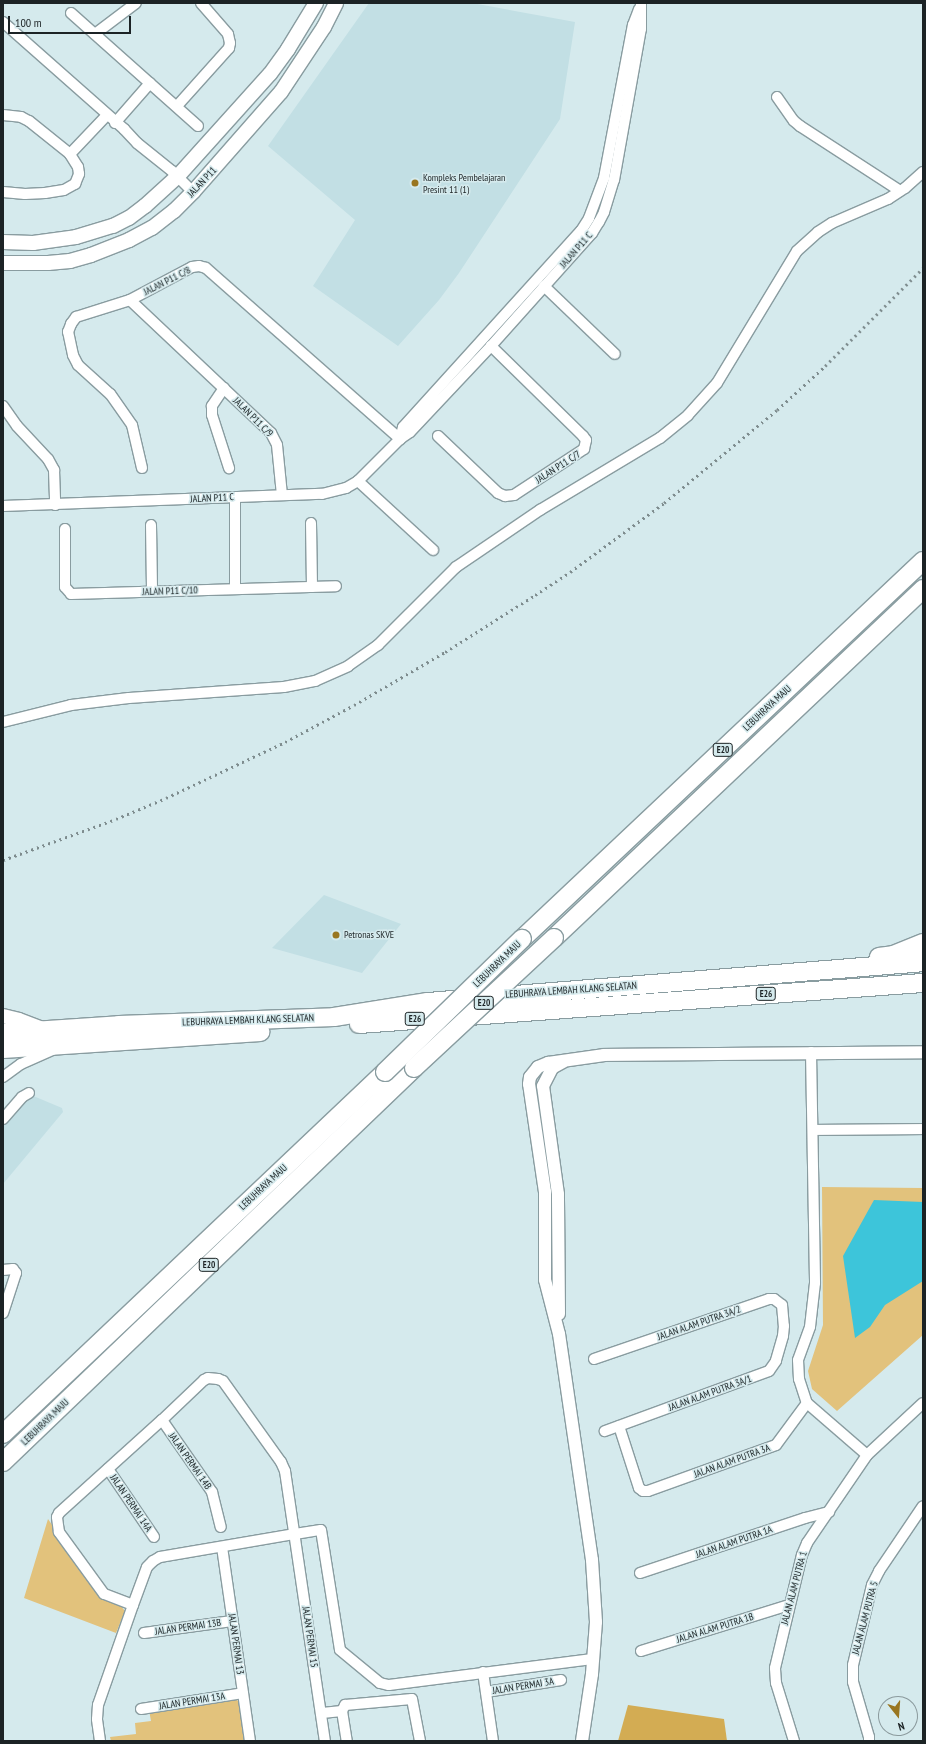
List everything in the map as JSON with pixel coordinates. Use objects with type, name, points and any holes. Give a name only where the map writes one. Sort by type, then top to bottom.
[{"type":"highway","name":"LEBUHRAYA MAJU","points":[[3,1434],[385,1072],[522,939],[923,561]]},
{"type":"highway","name":"LEBUHRAYA MAJU","points":[[3,1462],[414,1068],[554,938],[923,589]]},
{"type":"highway","points":[[813,972],[841,962],[894,955],[923,943]]},
{"type":"highway","name":"LEBUHRAYA LEMBAH KLANG SELATAN","points":[[3,1033],[334,1017],[428,1002],[923,962]]},
{"type":"highway","name":"LEBUHRAYA LEMBAH KLANG SELATAN","points":[[3,1049],[560,1008],[920,984]]},
{"type":"main road","points":[[3,242],[55,241],[76,237],[112,226],[129,218],[145,206],[178,176],[270,74],[288,49],[316,3]]},
{"type":"main road","name":"JALAN P11","points":[[3,263],[48,264],[70,261],[109,248],[152,228],[174,211],[193,192],[281,92],[324,27],[336,3]]},
{"type":"main road","points":[[3,1016],[19,1020],[44,1030]]},
{"type":"street","points":[[94,34],[136,3]]},
{"type":"street","points":[[177,106],[229,48],[230,43],[228,34],[201,3]]},
{"type":"street","name":"JALAN P11 C","points":[[3,506],[56,505],[334,492],[358,481],[400,439],[410,432],[592,233],[604,212],[614,180],[642,26],[641,4]]},
{"type":"street","name":"JALAN P11 C","points":[[400,439],[403,427],[581,231],[589,218],[604,178],[633,25],[641,4]]},
{"type":"street","points":[[71,13],[198,126]]},
{"type":"street","points":[[3,22],[115,123],[178,176],[193,192]]},
{"type":"street","points":[[115,123],[150,83]]},
{"type":"street","points":[[778,96],[794,121],[800,126],[900,191]]},
{"type":"street","points":[[70,154],[107,115]]},
{"type":"street","points":[[3,116],[21,117],[29,121],[70,154],[78,167],[79,174],[75,184],[70,188],[45,193],[25,194],[3,192]]},
{"type":"street","points":[[3,722],[71,705],[114,700],[284,687],[315,681],[348,666],[378,645],[456,567],[540,510],[660,438],[688,415],[717,383],[790,260],[797,251],[818,232],[832,223],[888,199],[923,172]]},
{"type":"street","name":"JALAN P11 C/8","points":[[142,468],[132,425],[110,394],[78,365],[73,355],[68,332],[76,317],[130,300],[192,267],[206,268],[400,439]]},
{"type":"street","points":[[544,286],[615,354]]},
{"type":"street","name":"JALAN P11 C/9","points":[[130,300],[275,438],[282,495]]},
{"type":"street","name":"JALAN P11 C/7","points":[[438,436],[498,493],[506,496],[514,494],[584,449],[586,440],[583,436],[490,346]]},
{"type":"street","name":"JALAN P11 C/9","points":[[224,388],[212,406],[212,415],[229,468]]},
{"type":"street","points":[[3,406],[17,426],[48,459],[54,470],[56,505]]},
{"type":"street","points":[[358,481],[434,550]]},
{"type":"street","points":[[235,497],[235,589]]},
{"type":"street","points":[[311,523],[312,586]]},
{"type":"street","points":[[151,525],[152,591]]},
{"type":"street","name":"JALAN P11 C/10","points":[[65,529],[65,587],[71,594],[336,586]]},
{"type":"street","points":[[3,1077],[20,1064],[49,1053],[60,1046]]},
{"type":"street","points":[[582,1741],[592,1674],[596,1622],[592,1560],[559,1334],[544,1271],[545,1192],[529,1084],[530,1077],[538,1067],[543,1065],[604,1055],[734,1055],[811,1052],[923,1052]]},
{"type":"street","points":[[811,1052],[814,1299],[810,1326],[798,1360],[798,1368],[802,1392],[807,1403],[867,1455]]},
{"type":"street","points":[[559,1334],[558,1194],[543,1086],[552,1068],[564,1062]]},
{"type":"street","points":[[3,1119],[22,1097],[29,1093]]},
{"type":"street","points":[[813,1130],[923,1129]]},
{"type":"street","points":[[540,1158],[544,1146],[552,1144]]},
{"type":"street","points":[[544,1235],[550,1260],[559,1269]]},
{"type":"street","points":[[3,1270],[13,1269],[16,1273],[3,1313]]},
{"type":"street","points":[[548,1289],[551,1272],[559,1269]]},
{"type":"street","name":"JALAN ALAM PUTRA 3A/2","points":[[594,1359],[769,1299],[774,1299],[782,1305],[784,1326]]},
{"type":"street","name":"JALAN ALAM PUTRA 3A/1","points":[[605,1430],[769,1371],[776,1361],[784,1326]]},
{"type":"street","name":"JALAN PERMAI 15","points":[[162,1420],[204,1380],[213,1378],[222,1381],[286,1471],[325,1741]]},
{"type":"street","name":"JALAN ALAM PUTRA 3A","points":[[618,1426],[640,1488],[643,1491],[648,1491],[776,1446],[807,1403]]},
{"type":"street","name":"JALAN ALAM PUTRA 1","points":[[794,1741],[775,1675],[775,1668],[802,1555],[828,1512],[867,1455],[923,1403]]},
{"type":"street","points":[[133,1605],[104,1594],[57,1527],[58,1513],[162,1420]]},
{"type":"street","name":"JALAN PERMAI 14B","points":[[162,1420],[212,1492],[221,1527]]},
{"type":"street","name":"JALAN PERMAI 14A","points":[[108,1469],[154,1537]]},
{"type":"street","name":"JALAN ALAM PUTRA 5","points":[[869,1741],[853,1682],[853,1664],[872,1585],[879,1571],[923,1506]]},
{"type":"street","name":"JALAN ALAM PUTRA 1A","points":[[640,1573],[805,1518],[828,1512]]},
{"type":"street","points":[[100,1741],[97,1719],[98,1705],[133,1605],[148,1567],[153,1561],[160,1557],[295,1534],[321,1530],[338,1645],[343,1655],[374,1679],[389,1684],[592,1659]]},
{"type":"street","name":"JALAN PERMAI 13","points":[[222,1547],[250,1741]]},
{"type":"street","name":"JALAN ALAM PUTRA 1B","points":[[641,1651],[789,1605]]},
{"type":"street","name":"JALAN PERMAI 13B","points":[[144,1633],[232,1621]]},
{"type":"street","points":[[483,1672],[493,1741]]},
{"type":"street","name":"JALAN PERMAI 3A","points":[[486,1692],[561,1680]]},
{"type":"street","name":"JALAN PERMAI 13A","points":[[141,1709],[243,1693]]},
{"type":"street","points":[[347,1741],[342,1711],[345,1705],[412,1699],[420,1741]]},
{"type":"street","points":[[322,1713],[342,1711]]},
{"type":"shaded area","name":"Kompleks Pembelajaran Presint 11 (1)","points":[[369,3],[472,3],[575,22],[560,119],[459,273],[439,300],[398,346],[313,286],[355,220],[268,146]]},
{"type":"shaded area","points":[[324,895],[401,924],[362,973],[272,948]]},
{"type":"shaded area","points":[[31,1095],[62,1108],[63,1112],[3,1184],[3,1123],[23,1100]]},
{"type":"shaded area","points":[[822,1187],[923,1188],[923,1335],[837,1411],[812,1389],[808,1371],[823,1325]]},
{"type":"shaded area","points":[[48,1519],[104,1600],[120,1605],[125,1611],[116,1633],[24,1598]]},
{"type":"shaded area","points":[[235,1698],[239,1702],[244,1741],[111,1741],[110,1737],[136,1734],[135,1723],[151,1721],[149,1710]]},
{"type":"shaded area","points":[[628,1705],[724,1719],[727,1741],[618,1741]]},
{"type":"water","points":[[874,1200],[923,1202],[923,1281],[885,1305],[870,1327],[855,1338],[843,1256]]},
{"type":"railway","points":[[3,860],[116,819],[166,798],[285,742],[354,705],[445,652],[535,595],[570,572],[664,503],[777,410],[825,366],[923,268]]},
{"type":"place","name":"Kompleks Pembelajaran Presint 11 (1)","points":[[415,183]]},
{"type":"place","name":"Petronas SKVE","points":[[336,935]]}]
